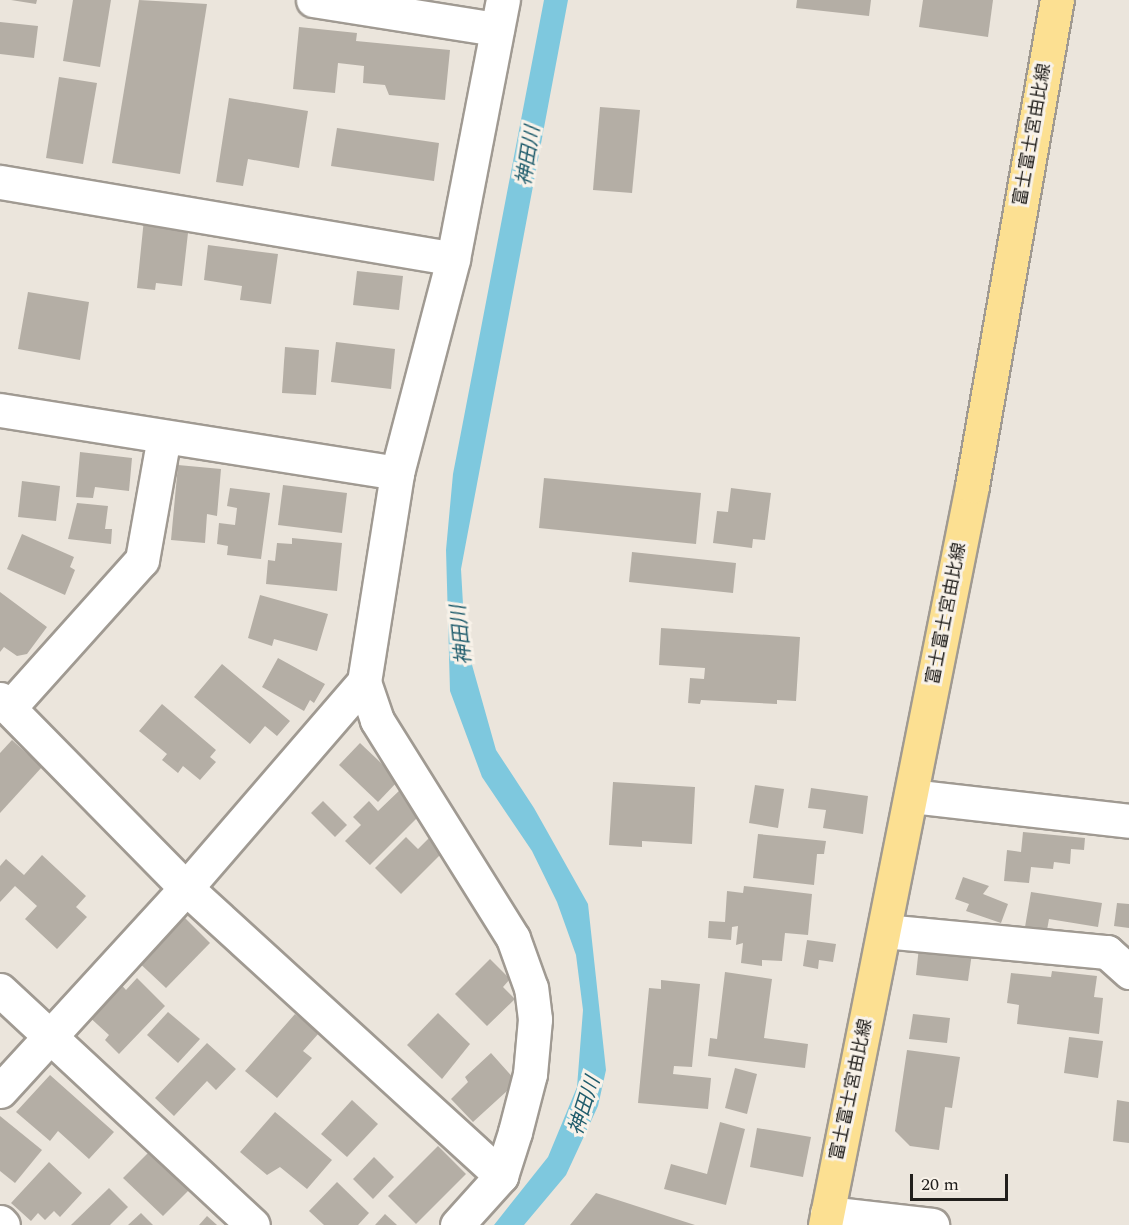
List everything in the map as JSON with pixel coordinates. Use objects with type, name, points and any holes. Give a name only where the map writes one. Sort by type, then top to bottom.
[{"type":"main road","name":"富士富士宮由比線","points":[[826,1219],[972,486],[1057,0]]},
{"type":"street","points":[[313,0],[500,15],[453,259],[397,473],[363,682],[377,720],[513,938],[531,988],[535,1019],[530,1074],[501,1176],[457,1225]]},
{"type":"street","points":[[0,182],[453,259]]},
{"type":"street","points":[[0,410],[397,473]]},
{"type":"street","points":[[164,437],[142,560],[5,704],[186,888],[501,1176]]},
{"type":"street","points":[[0,1091],[186,888],[363,682]]},
{"type":"street","points":[[911,796],[1129,821]]},
{"type":"street","points":[[884,932],[1107,952],[1129,972]]},
{"type":"street","points":[[0,990],[253,1225]]},
{"type":"street","points":[[826,1219],[932,1225]]},
{"type":"water","name":"神田川","points":[[544,0],[568,0],[461,569],[465,640],[496,750],[534,808],[588,904],[606,1070],[598,1106],[566,1175],[524,1225],[494,1225],[548,1157],[577,1087],[583,1010],[576,955],[557,902],[532,851],[482,777],[450,691],[446,550],[453,474]]},
{"type":"building","points":[[11,0],[37,0],[36,4]]},
{"type":"building","points":[[73,0],[111,0],[100,67],[63,61]]},
{"type":"building","points":[[139,0],[207,4],[180,174],[112,163]]},
{"type":"building","points":[[797,0],[871,0],[869,16],[796,8]]},
{"type":"building","points":[[923,0],[993,0],[988,37],[919,27]]},
{"type":"building","points":[[0,22],[38,26],[34,58],[0,54]]},
{"type":"building","points":[[299,27],[357,33],[356,41],[450,50],[445,100],[389,95],[385,85],[363,83],[364,66],[338,63],[335,93],[293,89]]},
{"type":"building","points":[[59,77],[97,83],[83,164],[46,158]]},
{"type":"building","points":[[229,98],[308,111],[299,168],[248,159],[243,186],[216,182]]},
{"type":"building","points":[[600,107],[640,110],[632,193],[593,190]]},
{"type":"building","points":[[337,128],[439,143],[434,181],[331,166]]},
{"type":"building","points":[[144,219],[189,224],[182,286],[156,283],[155,290],[137,288]]},
{"type":"building","points":[[208,245],[278,254],[271,304],[240,300],[242,286],[204,280]]},
{"type":"building","points":[[357,271],[403,276],[399,310],[353,305]]},
{"type":"building","points":[[28,292],[89,302],[80,360],[18,349]]},
{"type":"building","points":[[336,342],[395,349],[391,389],[331,382]]},
{"type":"building","points":[[285,347],[319,350],[316,395],[282,393]]},
{"type":"building","points":[[80,452],[132,458],[129,491],[95,487],[93,498],[76,497]]},
{"type":"building","points":[[178,465],[221,469],[217,516],[207,514],[205,543],[171,540]]},
{"type":"building","points":[[544,478],[701,493],[696,544],[539,528]]},
{"type":"building","points":[[22,481],[60,486],[56,521],[18,517]]},
{"type":"building","points":[[283,485],[347,493],[342,533],[278,525]]},
{"type":"building","points":[[230,488],[270,493],[261,559],[227,555],[228,546],[217,544],[219,523],[235,525],[237,508],[227,506]]},
{"type":"building","points":[[731,488],[771,493],[765,540],[753,539],[752,548],[713,543],[717,511],[728,512]]},
{"type":"building","points":[[77,503],[108,506],[105,529],[112,529],[111,544],[68,539]]},
{"type":"building","points":[[22,534],[74,557],[70,567],[75,570],[65,595],[7,569]]},
{"type":"building","points":[[292,538],[342,543],[337,591],[266,584],[268,560],[275,561],[277,543],[292,544]]},
{"type":"building","points":[[632,552],[736,563],[733,593],[629,582]]},
{"type":"building","points":[[0,592],[47,627],[27,654],[17,656],[4,647],[0,652]]},
{"type":"building","points":[[260,595],[328,614],[317,651],[274,639],[272,646],[248,638]]},
{"type":"building","points":[[661,628],[800,637],[796,701],[777,700],[777,704],[701,700],[700,704],[688,703],[690,678],[704,679],[705,668],[659,665]]},
{"type":"building","points":[[278,658],[325,684],[314,703],[310,700],[304,711],[262,687]]},
{"type":"building","points":[[222,664],[290,721],[277,736],[265,726],[250,744],[194,697]]},
{"type":"building","points":[[162,704],[216,750],[210,757],[216,762],[200,780],[183,766],[178,773],[162,760],[167,754],[139,731]]},
{"type":"building","points":[[12,740],[42,767],[0,813],[0,753]]},
{"type":"building","points":[[360,743],[399,780],[378,802],[339,765]]},
{"type":"building","points":[[613,782],[695,787],[692,844],[642,841],[642,847],[609,845]]},
{"type":"building","points":[[755,785],[784,789],[778,828],[749,823]]},
{"type":"building","points":[[811,788],[868,796],[863,834],[823,828],[826,810],[808,808]]},
{"type":"building","points":[[401,789],[423,812],[370,865],[345,841],[361,825],[353,817],[369,801],[378,811]]},
{"type":"building","points":[[323,801],[347,825],[335,837],[311,813]]},
{"type":"building","points":[[1023,832],[1085,838],[1084,850],[1071,849],[1070,864],[1054,862],[1053,869],[1031,867],[1029,883],[1004,881],[1007,850],[1021,852]]},
{"type":"building","points":[[758,834],[826,841],[824,854],[817,854],[814,885],[753,878]]},
{"type":"building","points":[[406,837],[418,849],[429,838],[443,852],[401,894],[375,868]]},
{"type":"building","points":[[42,855],[86,896],[76,907],[87,917],[57,949],[25,919],[37,906],[15,886],[0,902],[0,866],[6,859],[24,875]]},
{"type":"building","points":[[963,877],[989,886],[983,894],[1008,904],[1001,923],[966,911],[969,904],[955,899]]},
{"type":"building","points":[[744,886],[812,894],[808,935],[785,933],[782,961],[762,960],[762,966],[741,963],[743,943],[736,945],[738,926],[732,927],[731,940],[708,938],[709,921],[725,922],[727,891],[743,893]]},
{"type":"building","points":[[1031,892],[1102,903],[1098,927],[1049,919],[1047,930],[1025,927]]},
{"type":"building","points":[[1117,903],[1129,904],[1129,928],[1114,926]]},
{"type":"building","points":[[178,911],[210,943],[166,988],[133,957]]},
{"type":"building","points":[[807,940],[836,944],[833,962],[819,960],[818,969],[803,966]]},
{"type":"building","points":[[919,947],[972,953],[968,981],[916,975]]},
{"type":"building","points":[[490,959],[510,979],[503,987],[515,999],[487,1026],[455,994]]},
{"type":"building","points":[[1052,971],[1097,976],[1094,997],[1103,998],[1099,1034],[1017,1024],[1019,1005],[1007,1003],[1011,973],[1051,977]]},
{"type":"building","points":[[725,972],[772,979],[764,1038],[808,1044],[805,1068],[708,1056],[710,1038],[717,1039]]},
{"type":"building","points":[[137,978],[165,1006],[119,1054],[105,1040],[109,1035],[86,1014],[118,981],[126,990]]},
{"type":"building","points":[[661,980],[700,984],[692,1067],[674,1066],[673,1074],[711,1078],[708,1109],[638,1103],[649,988],[661,989]]},
{"type":"building","points":[[168,1012],[200,1039],[178,1063],[147,1035]]},
{"type":"building","points":[[438,1013],[470,1044],[442,1079],[407,1045]]},
{"type":"building","points":[[295,1014],[319,1033],[303,1051],[312,1058],[277,1098],[245,1071]]},
{"type":"building","points":[[913,1014],[950,1018],[947,1043],[909,1039]]},
{"type":"building","points":[[1069,1037],[1103,1041],[1098,1078],[1064,1073]]},
{"type":"building","points":[[207,1043],[236,1069],[216,1090],[207,1081],[174,1116],[155,1098]]},
{"type":"building","points":[[907,1050],[960,1057],[952,1108],[945,1107],[939,1150],[910,1146],[895,1131]]},
{"type":"building","points":[[491,1053],[517,1082],[473,1122],[451,1099],[468,1082],[465,1077]]},
{"type":"building","points":[[735,1068],[757,1074],[747,1114],[725,1108]]},
{"type":"building","points":[[50,1075],[114,1132],[89,1159],[58,1131],[50,1141],[16,1112]]},
{"type":"building","points":[[352,1100],[378,1124],[347,1157],[321,1134]]},
{"type":"building","points":[[1117,1100],[1129,1102],[1129,1143],[1113,1141]]},
{"type":"building","points":[[275,1112],[332,1160],[307,1189],[280,1167],[267,1175],[240,1152]]},
{"type":"building","points":[[0,1116],[42,1150],[15,1183],[0,1171]]},
{"type":"building","points":[[720,1122],[745,1129],[726,1205],[664,1189],[671,1164],[707,1174]]},
{"type":"building","points":[[757,1128],[811,1137],[803,1177],[750,1167]]},
{"type":"building","points":[[438,1146],[466,1174],[416,1224],[388,1196]]},
{"type":"building","points":[[149,1152],[189,1190],[163,1216],[123,1178]]},
{"type":"building","points":[[374,1157],[394,1177],[373,1199],[353,1179]]},
{"type":"building","points":[[49,1162],[82,1193],[60,1217],[54,1211],[45,1220],[38,1213],[31,1221],[11,1203]]},
{"type":"building","points":[[337,1182],[369,1213],[358,1225],[324,1225],[309,1211]]},
{"type":"building","points":[[109,1188],[128,1207],[110,1225],[71,1225]]},
{"type":"building","points":[[596,1193],[695,1225],[570,1225]]},
{"type":"building","points":[[141,1213],[153,1225],[128,1225]]},
{"type":"building","points":[[385,1214],[397,1225],[375,1225]]},
{"type":"building","points":[[207,1216],[217,1225],[199,1225]]}]
